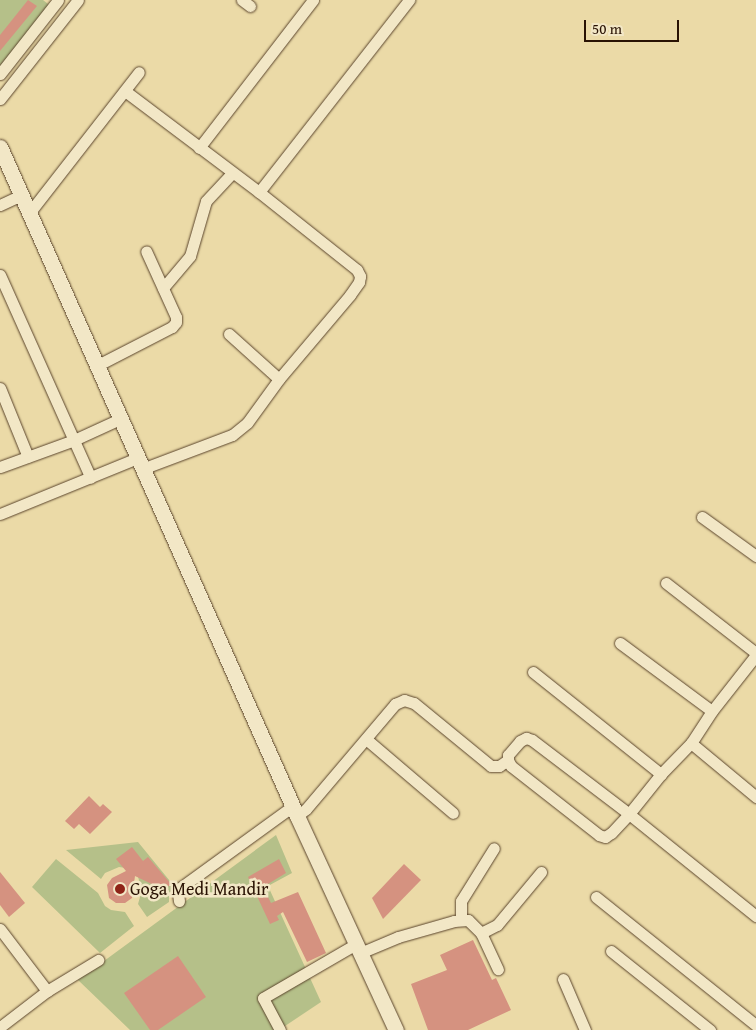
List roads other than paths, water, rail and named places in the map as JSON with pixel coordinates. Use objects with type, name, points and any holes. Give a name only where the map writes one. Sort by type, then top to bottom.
[{"type":"street","points":[[0,74],[58,0]]},
{"type":"street","points":[[0,99],[78,0]]},
{"type":"street","points":[[199,148],[313,0]]},
{"type":"street","points":[[259,192],[410,0]]},
{"type":"street","points":[[30,212],[139,72]]},
{"type":"street","points":[[0,514],[91,478],[232,435],[247,423],[279,379],[359,282],[360,276],[357,270],[259,192],[125,91]]},
{"type":"street","points":[[0,147],[295,811],[396,1030]]},
{"type":"street","points":[[163,288],[190,256],[206,201],[232,173]]},
{"type":"street","points":[[0,205],[21,195]]},
{"type":"street","points":[[96,366],[172,327],[176,317],[146,251]]},
{"type":"street","points":[[0,275],[91,478]]},
{"type":"street","points":[[229,334],[279,379]]},
{"type":"street","points":[[0,388],[28,457]]},
{"type":"street","points":[[0,467],[74,440],[120,419]]},
{"type":"street","points":[[702,517],[756,556]]},
{"type":"street","points":[[666,583],[756,654],[712,711],[691,743],[661,774],[629,814],[611,833],[605,837],[598,835],[511,766],[508,760],[508,755],[520,741],[526,738],[532,740],[629,814],[756,916]]},
{"type":"street","points":[[620,644],[712,711]]},
{"type":"street","points":[[532,672],[661,774]]},
{"type":"street","points":[[179,901],[178,893],[180,888],[295,811],[306,808],[395,704],[404,700],[414,704],[491,766],[499,766],[508,760]]},
{"type":"street","points":[[366,739],[453,813]]},
{"type":"street","points":[[691,743],[756,797]]},
{"type":"street","points":[[462,920],[461,901],[494,848]]},
{"type":"street","points":[[481,933],[497,925],[542,872]]},
{"type":"street","points":[[596,897],[756,1025]]},
{"type":"street","points":[[280,1030],[263,998],[358,949],[398,937],[468,920],[481,933],[498,968]]},
{"type":"street","points":[[0,929],[47,992]]},
{"type":"street","points":[[611,951],[710,1030]]},
{"type":"street","points":[[0,1027],[47,992],[98,960]]},
{"type":"street","points":[[563,979],[585,1030]]},
{"type":"place","name":"Goga Medi Mandir","points":[[120,889]]}]
